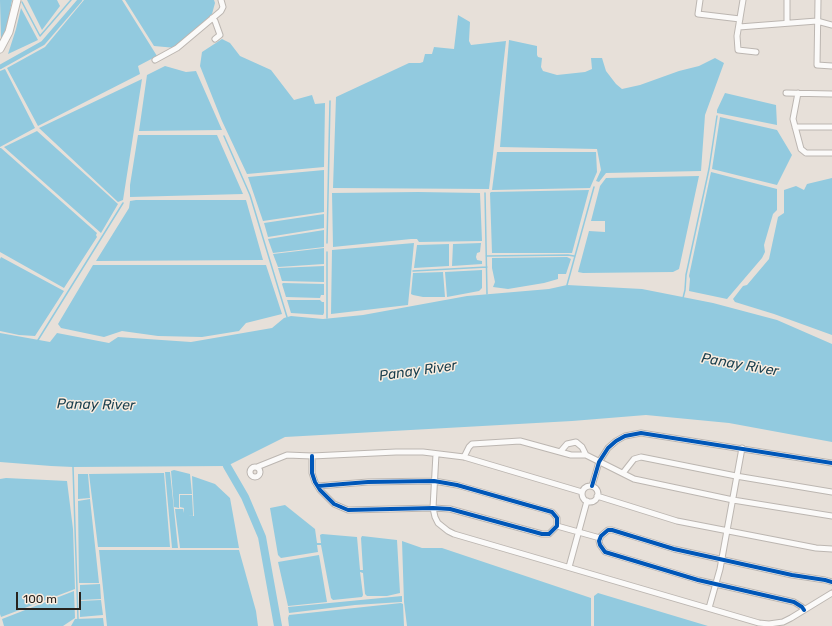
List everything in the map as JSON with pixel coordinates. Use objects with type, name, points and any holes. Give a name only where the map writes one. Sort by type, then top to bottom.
[{"type":"main road","points":[[0,49],[9,32],[17,0]]},
{"type":"street","points":[[156,60],[177,48],[221,11],[223,7],[221,0]]},
{"type":"street","points":[[700,0],[698,14],[740,19]]},
{"type":"street","points":[[743,0],[737,36],[738,50],[756,52]]},
{"type":"street","points":[[787,0],[787,22]]},
{"type":"street","points":[[818,0],[817,64],[832,66]]},
{"type":"street","points":[[212,18],[215,21],[220,35],[215,39]]},
{"type":"street","points":[[739,27],[787,22],[817,21],[832,25]]},
{"type":"street","points":[[786,93],[832,94]]},
{"type":"street","points":[[798,94],[793,119],[801,149],[806,153],[832,153]]},
{"type":"street","points":[[795,127],[832,127]]},
{"type":"street","points":[[592,486],[599,462],[608,448],[625,436],[641,433],[832,463]]},
{"type":"street","points":[[464,457],[472,444],[506,441],[527,442],[571,454],[586,455],[634,479],[733,500],[832,516]]},
{"type":"street","points":[[561,451],[567,444],[576,442],[582,447],[586,455]]},
{"type":"street","points":[[709,608],[728,531],[736,476],[742,448]]},
{"type":"street","points":[[257,467],[287,455],[312,456],[396,452],[436,454],[464,457],[582,492]]},
{"type":"street","points":[[436,454],[432,508],[438,523],[454,534],[759,623],[769,624],[783,622],[832,593]]},
{"type":"street","points":[[312,456],[312,473],[315,482],[320,490],[334,504],[348,510],[432,508],[461,511],[542,534],[549,534],[557,526],[557,518],[552,512],[457,485],[434,481],[368,482],[318,486]]},
{"type":"street","points":[[623,473],[634,460],[641,457],[736,476],[832,492]]},
{"type":"street","points":[[592,486],[587,486],[582,492],[583,499],[592,501],[597,496]]},
{"type":"street","points":[[592,486],[597,492],[597,496]]},
{"type":"street","points":[[597,496],[677,521],[816,548],[832,549]]},
{"type":"street","points":[[569,567],[588,501]]},
{"type":"street","points":[[557,526],[600,538]]},
{"type":"street","points":[[804,610],[799,604],[794,602],[698,580],[605,552],[600,545],[600,538],[604,532],[612,530],[674,549],[792,575],[832,582]]},
{"type":"water","points":[[0,0],[12,0],[7,28],[1,39]]},
{"type":"water","points":[[27,0],[57,0],[60,6],[42,30]]},
{"type":"water","points":[[84,0],[122,0],[157,56],[138,66],[140,74],[38,126],[7,68],[45,47]]},
{"type":"water","points":[[125,0],[214,0],[215,3],[212,14],[176,48],[154,46]]},
{"type":"water","points":[[21,8],[38,40],[8,54],[16,29]]},
{"type":"water","points":[[458,15],[470,22],[469,41],[471,45],[506,41],[489,189],[333,188],[336,97],[409,63],[423,62],[425,54],[432,54],[434,47],[454,49]]},
{"type":"water","points":[[222,39],[230,43],[240,56],[271,70],[294,100],[312,95],[315,104],[325,103],[324,167],[247,174],[222,121],[200,66],[202,52]]},
{"type":"water","points":[[509,40],[537,46],[537,55],[538,57],[542,58],[541,67],[543,71],[557,75],[585,72],[592,69],[591,58],[602,58],[606,71],[622,89],[640,85],[679,71],[699,66],[715,58],[724,63],[705,115],[701,171],[606,173],[599,182],[596,181],[601,170],[597,149],[500,147]]},
{"type":"water","points":[[165,66],[186,72],[196,71],[222,130],[139,131],[147,75]]},
{"type":"water","points":[[5,69],[35,128],[0,147],[0,71]]},
{"type":"water","points":[[142,79],[123,200],[118,202],[39,128]]},
{"type":"water","points":[[725,93],[776,105],[777,125],[717,113]]},
{"type":"water","points":[[720,117],[777,130],[792,155],[777,185],[712,169]]},
{"type":"water","points":[[37,131],[118,204],[101,233],[4,147]]},
{"type":"water","points":[[138,135],[217,135],[243,194],[130,197],[130,185]]},
{"type":"water","points":[[0,148],[97,233],[97,237],[64,288],[0,252]]},
{"type":"water","points":[[497,152],[596,152],[597,172],[590,188],[492,190]]},
{"type":"water","points":[[324,170],[324,212],[263,221],[248,177]]},
{"type":"water","points":[[711,172],[777,189],[777,210],[773,214],[764,245],[765,252],[762,258],[727,299],[689,291],[689,276]]},
{"type":"water","points":[[699,176],[679,269],[673,272],[578,272],[589,231],[605,232],[605,221],[591,221],[600,186],[606,178]]},
{"type":"water","points":[[832,178],[832,335],[774,314],[735,302],[733,299],[743,286],[747,285],[769,259],[778,217],[784,213],[784,190],[796,186],[804,190],[807,184]]},
{"type":"water","points":[[589,190],[572,253],[492,253],[491,192]]},
{"type":"water","points":[[332,193],[480,193],[482,241],[419,242],[417,239],[411,239],[333,247]]},
{"type":"water","points":[[246,200],[263,260],[96,261],[129,208],[130,201]]},
{"type":"water","points":[[324,214],[324,228],[268,237],[264,223]]},
{"type":"water","points":[[324,230],[324,247],[273,253],[268,239]]},
{"type":"water","points":[[414,243],[408,305],[331,314],[332,250]]},
{"type":"water","points":[[481,243],[480,252],[477,253],[476,257],[477,260],[482,261],[482,264],[452,266],[453,244]]},
{"type":"water","points":[[449,244],[449,266],[414,268],[417,245]]},
{"type":"water","points":[[324,248],[324,264],[278,267],[273,254]]},
{"type":"water","points":[[1,257],[64,291],[35,336],[19,335],[0,331]]},
{"type":"water","points":[[567,257],[571,259],[566,274],[558,274],[558,279],[508,289],[493,287],[495,282],[492,268],[492,258]]},
{"type":"water","points":[[93,265],[266,265],[282,314],[246,323],[239,331],[202,337],[158,336],[122,331],[104,337],[61,328],[58,324]]},
{"type":"water","points":[[324,266],[324,282],[282,281],[278,268]]},
{"type":"water","points":[[482,270],[482,288],[479,291],[447,297],[445,272]]},
{"type":"water","points":[[443,272],[445,297],[423,297],[411,294],[413,273]]},
{"type":"water","points":[[283,283],[324,284],[324,295],[321,295],[320,298],[286,297]]},
{"type":"water","name":"Panay River","points":[[567,285],[642,289],[713,303],[777,320],[832,344],[832,442],[729,423],[646,415],[572,421],[285,437],[227,466],[73,467],[0,462],[0,333],[50,342],[57,333],[109,343],[118,337],[191,342],[272,328],[284,318],[291,316],[323,319],[363,315],[467,296],[549,289]]},
{"type":"water","points":[[287,300],[320,300],[324,302],[324,313],[323,315],[291,313]]},
{"type":"water","points":[[174,470],[190,474],[192,494],[179,494],[179,508],[174,507],[171,471]]},
{"type":"water","points":[[165,472],[170,472],[178,548],[172,548]]},
{"type":"water","points":[[164,473],[170,547],[98,547],[89,474]]},
{"type":"water","points":[[78,474],[88,474],[90,498],[78,499]]},
{"type":"water","points":[[192,476],[215,484],[230,498],[239,548],[180,548],[175,509],[183,509],[183,513],[184,508],[180,507],[180,495],[192,495],[194,516]]},
{"type":"water","points":[[0,479],[67,481],[73,529],[75,589],[1,617]]},
{"type":"water","points":[[90,499],[99,583],[79,583],[78,501]]},
{"type":"water","points":[[285,505],[315,529],[317,543],[321,543],[320,535],[322,534],[357,537],[360,570],[363,570],[362,536],[397,540],[400,593],[387,596],[367,596],[365,594],[363,573],[360,572],[362,597],[333,600],[331,598],[321,545],[317,545],[318,552],[281,558],[278,555],[270,508]]},
{"type":"water","points":[[402,541],[422,548],[442,548],[591,598],[591,626],[407,626],[404,602]]},
{"type":"water","points":[[99,550],[239,550],[256,611],[258,626],[107,626]]},
{"type":"water","points":[[319,555],[327,602],[288,606],[278,562]]},
{"type":"water","points":[[100,584],[101,599],[80,600],[80,585]]},
{"type":"water","points":[[74,591],[75,618],[63,626],[4,626],[2,619]]},
{"type":"water","points":[[598,593],[708,626],[594,626],[594,596]]},
{"type":"water","points":[[402,596],[402,602],[355,605],[289,613],[288,607]]},
{"type":"water","points":[[101,600],[103,615],[80,617],[80,601]]},
{"type":"water","points":[[403,604],[404,626],[289,626],[289,615]]},
{"type":"water","points":[[103,618],[104,626],[71,626],[75,619]]},
{"type":"waterway","points":[[22,2],[40,36],[71,0]]},
{"type":"waterway","points":[[0,67],[43,43],[80,0]]},
{"type":"waterway","points":[[327,243],[330,101]]},
{"type":"waterway","points":[[683,298],[686,275],[709,169],[717,116]]},
{"type":"waterway","points":[[224,136],[250,195],[287,317]]},
{"type":"waterway","points":[[567,285],[594,187]]},
{"type":"waterway","points":[[485,193],[487,294]]},
{"type":"waterway","points":[[38,340],[123,203]]},
{"type":"waterway","points":[[327,252],[327,318]]},
{"type":"waterway","points":[[486,256],[574,256]]},
{"type":"waterway","points":[[413,271],[487,267]]},
{"type":"waterway","points":[[227,466],[245,497],[262,537],[278,626]]},
{"type":"waterway","points":[[73,467],[78,619]]},
{"type":"cycle path","points":[[592,486],[599,462],[608,448],[625,436],[641,433],[832,463]]},
{"type":"cycle path","points":[[312,456],[312,473],[315,482],[320,490],[334,504],[348,510],[450,509],[542,534],[549,534],[557,526],[557,518],[552,512],[457,485],[434,481],[368,482],[318,486]]},
{"type":"cycle path","points":[[804,610],[794,602],[698,580],[605,552],[599,541],[601,536],[608,530],[612,530],[674,549],[792,575],[832,582]]}]
